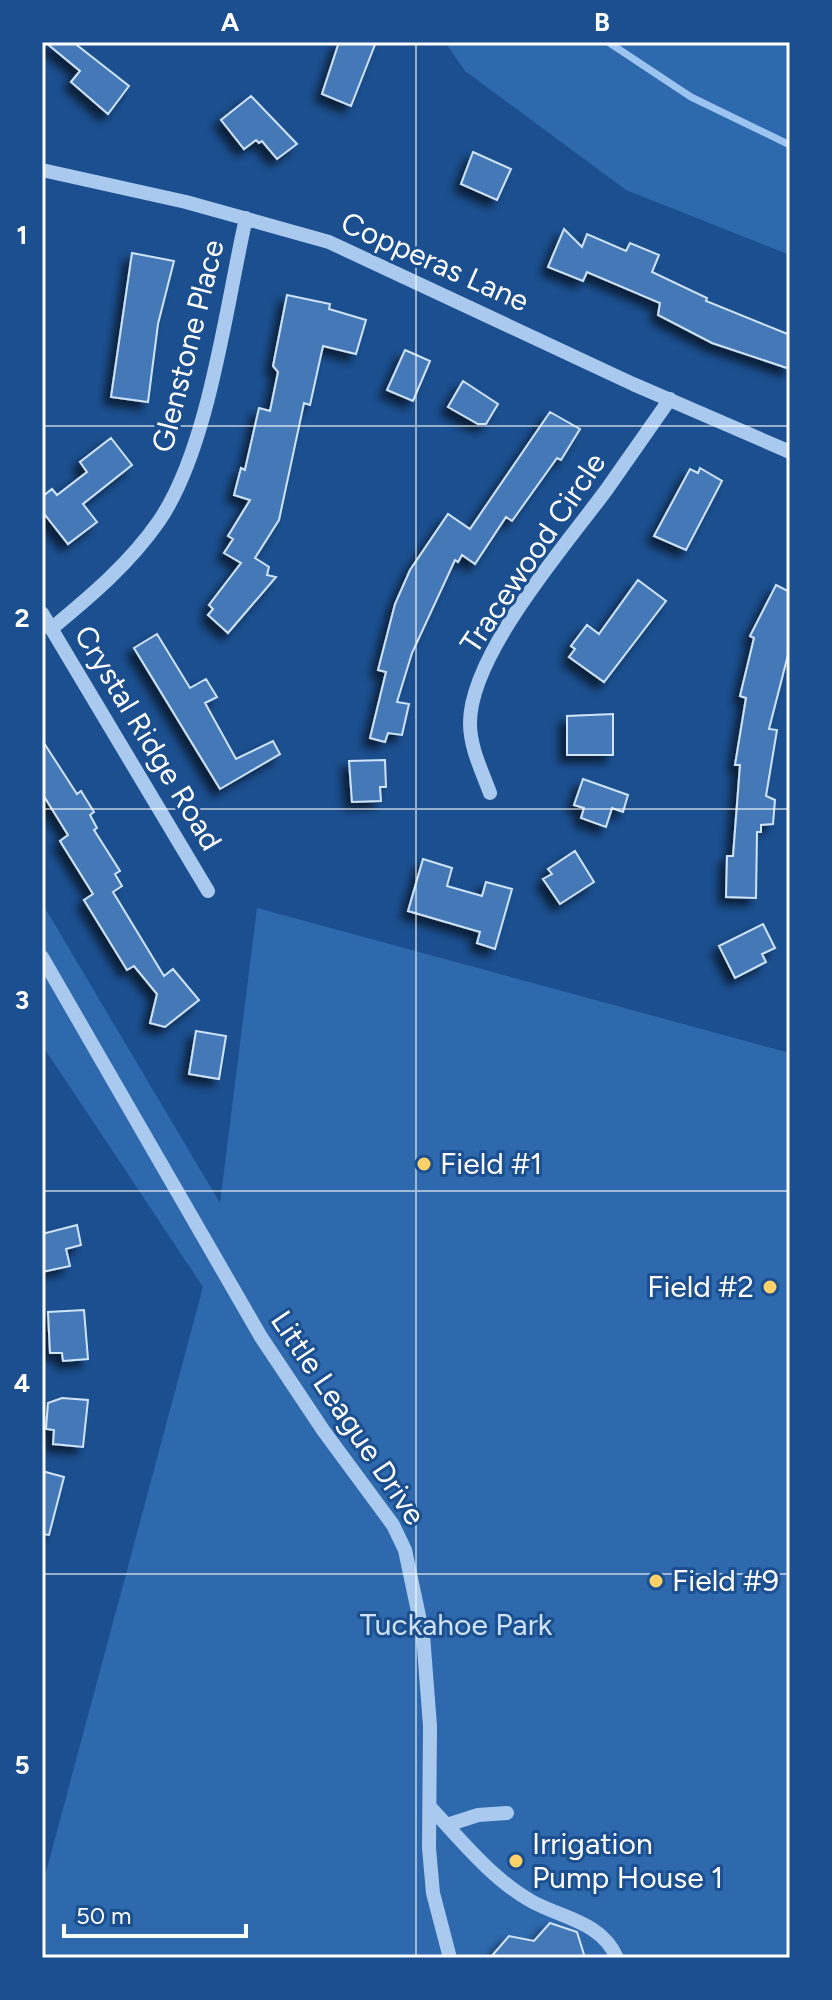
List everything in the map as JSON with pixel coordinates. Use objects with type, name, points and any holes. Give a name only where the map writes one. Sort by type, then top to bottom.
[{"type":"street","name":"Copperas Lane","points":[[42,170],[246,218],[329,242],[790,452]]},
{"type":"street","name":"Glenstone Place","points":[[51,629],[97,591],[137,550],[171,499],[199,432],[246,218]]},
{"type":"street","name":"Tracewood Circle","points":[[490,793],[473,746],[470,723],[474,693],[483,672],[516,616],[670,399]]},
{"type":"street","name":"Crystal Ridge Road","points":[[42,613],[208,891]]},
{"type":"street","name":"Little League Drive","points":[[42,957],[261,1337],[323,1430],[393,1525],[405,1550],[423,1635],[430,1726],[433,1893],[450,1958]]},
{"type":"street","points":[[430,1807],[498,1876],[531,1901],[568,1915],[595,1931],[617,1958]]},
{"type":"street","points":[[447,1825],[478,1815],[507,1813]]},
{"type":"green space","points":[[445,42],[790,42],[790,255],[626,190],[465,71]]},
{"type":"green space","name":"Tuckahoe Park","points":[[42,903],[220,1203],[257,908],[790,1053],[790,1958],[42,1958],[42,1887],[203,1287],[42,1045]]},
{"type":"building","points":[[45,42],[73,42],[129,86],[108,114],[71,82],[80,71]]},
{"type":"building","points":[[339,42],[376,42],[351,106],[322,94]]},
{"type":"building","points":[[251,96],[297,144],[277,159],[262,141],[259,143],[256,140],[244,149],[221,120]]},
{"type":"building","points":[[473,152],[511,169],[497,200],[461,184]]},
{"type":"building","points":[[564,229],[582,247],[587,234],[626,251],[630,243],[659,255],[652,272],[707,298],[706,301],[790,335],[790,369],[712,343],[658,315],[660,303],[587,272],[583,281],[548,267]]},
{"type":"building","points":[[132,253],[174,261],[158,324],[148,402],[111,397]]},
{"type":"building","points":[[287,295],[330,304],[329,309],[366,320],[356,354],[323,346],[310,405],[304,403],[279,520],[255,558],[269,567],[267,575],[276,577],[228,633],[208,615],[213,609],[209,605],[241,563],[224,553],[233,539],[228,536],[250,500],[234,495],[241,468],[245,470],[259,408],[270,411],[278,372],[273,366]]},
{"type":"building","points":[[405,350],[430,361],[413,401],[387,390]]},
{"type":"building","points":[[463,381],[498,404],[486,424],[478,424],[448,407]]},
{"type":"building","points":[[550,412],[580,429],[561,460],[557,458],[512,521],[506,517],[475,564],[462,555],[458,562],[455,560],[412,653],[397,702],[409,704],[402,735],[388,733],[385,742],[370,738],[386,672],[378,670],[395,604],[410,570],[448,514],[470,529]]},
{"type":"building","points":[[111,438],[132,465],[83,504],[97,522],[68,544],[42,511],[42,497],[52,489],[57,495],[87,472],[80,462]]},
{"type":"building","points":[[700,468],[722,481],[686,550],[654,536],[690,469],[698,473]]},
{"type":"building","points":[[638,580],[666,601],[604,682],[569,657],[575,649],[571,646],[587,625],[599,634]]},
{"type":"building","points":[[776,585],[790,592],[790,647],[769,729],[777,730],[766,796],[775,800],[773,824],[761,825],[761,832],[757,832],[756,898],[726,897],[727,856],[733,856],[740,765],[735,765],[746,698],[740,696],[754,638],[750,636]]},
{"type":"building","points":[[157,634],[190,688],[206,679],[217,697],[205,703],[236,759],[273,741],[280,754],[220,789],[134,648]]},
{"type":"building","points":[[613,714],[613,755],[567,755],[567,716]]},
{"type":"building","points":[[42,740],[77,794],[81,791],[94,812],[90,815],[97,828],[94,830],[120,871],[115,874],[122,886],[113,892],[164,976],[173,969],[199,1000],[165,1027],[150,1023],[157,994],[134,966],[127,970],[84,900],[93,894],[60,841],[68,835],[42,793]]},
{"type":"building","points":[[385,760],[386,787],[380,787],[381,801],[352,802],[349,761]]},
{"type":"building","points":[[583,779],[628,795],[623,812],[612,808],[606,827],[581,818],[584,808],[574,805]]},
{"type":"building","points":[[575,851],[594,882],[560,904],[543,879],[552,874],[548,869]]},
{"type":"building","points":[[423,859],[452,868],[447,886],[482,896],[486,882],[512,889],[495,949],[477,943],[480,932],[408,911]]},
{"type":"building","points":[[763,924],[775,948],[762,954],[766,962],[735,978],[719,946]]},
{"type":"building","points":[[196,1031],[226,1036],[219,1079],[189,1074]]},
{"type":"building","points":[[77,1225],[81,1245],[66,1249],[70,1266],[42,1272],[42,1234]]},
{"type":"building","points":[[84,1310],[88,1359],[63,1361],[62,1353],[50,1353],[48,1312]]},
{"type":"building","points":[[62,1398],[88,1400],[83,1447],[53,1444],[54,1430],[46,1429],[48,1403]]},
{"type":"building","points":[[42,1471],[64,1477],[49,1535],[42,1534]]},
{"type":"building","points":[[550,1923],[577,1932],[585,1958],[490,1958],[509,1936],[534,1941]]},
{"type":"waterway","points":[[608,42],[691,97],[790,145]]},
{"type":"place","name":"Field #1","points":[[424,1164]]},
{"type":"place","name":"Field #2","points":[[770,1287]]},
{"type":"place","name":"Field #9","points":[[656,1581]]},
{"type":"place","name":"Irrigation Pump House 1","points":[[516,1861]]}]
